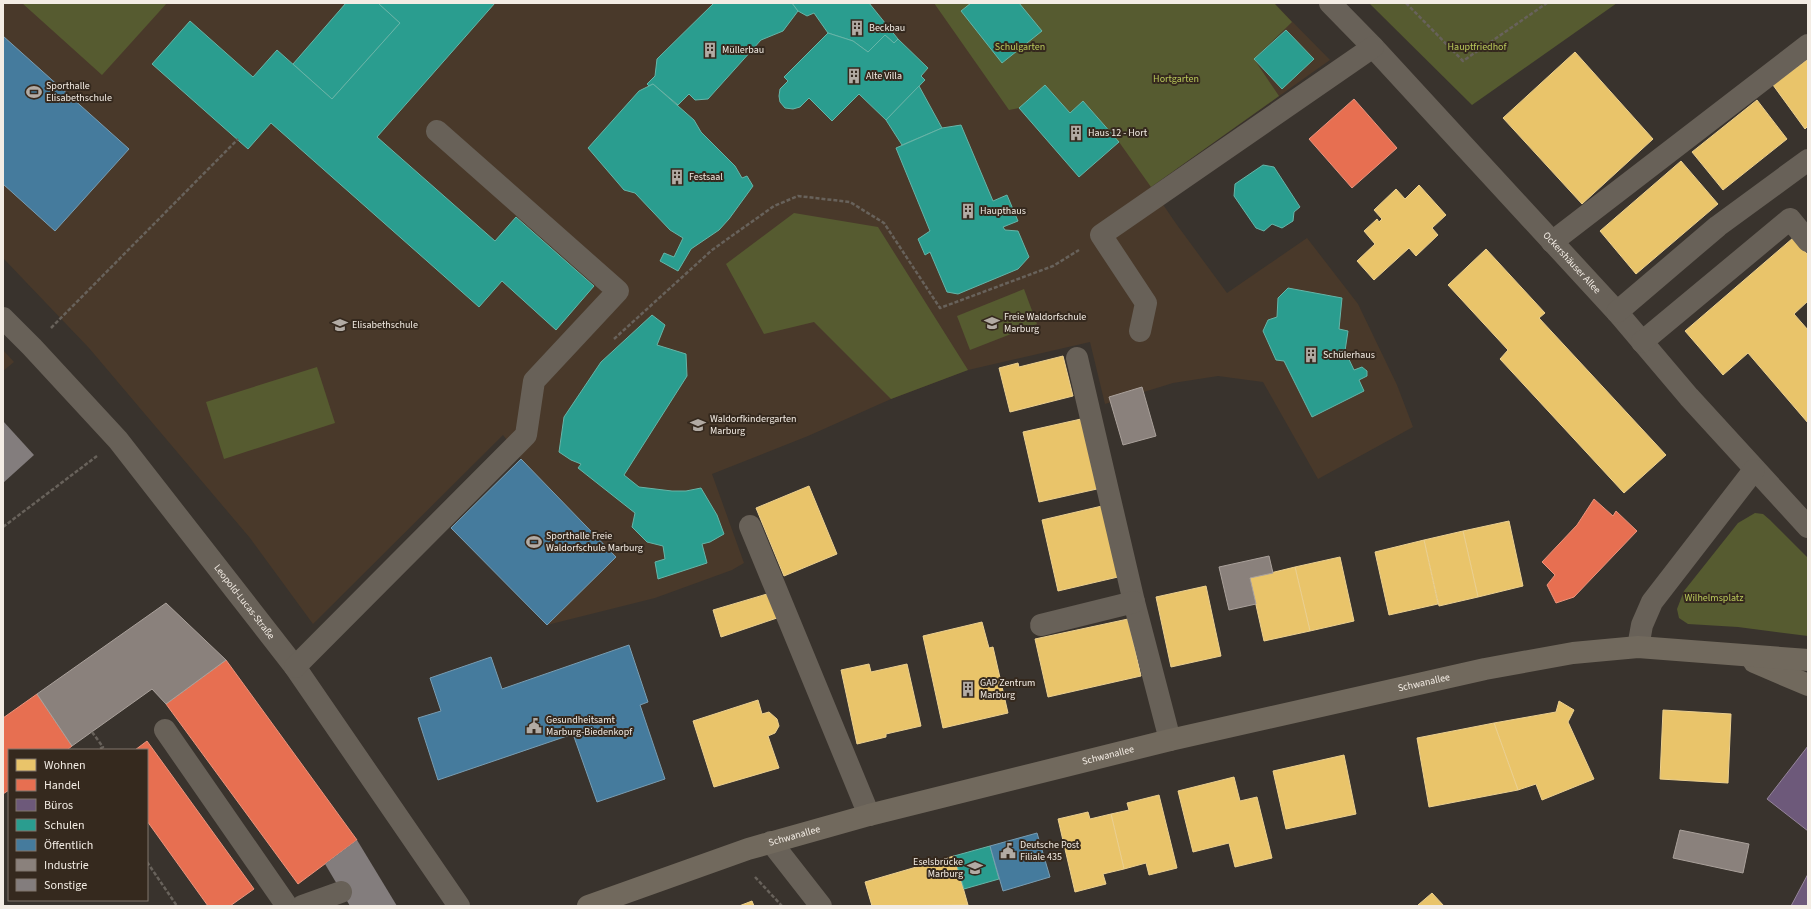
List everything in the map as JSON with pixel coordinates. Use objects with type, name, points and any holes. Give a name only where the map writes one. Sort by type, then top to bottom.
[{"type":"main road","points":[[1638,647],[1808,660]]},
{"type":"main road","name":"Schwanallee","points":[[588,906],[771,842],[869,815],[1170,740],[1485,669],[1574,653],[1638,647]]},
{"type":"main road","points":[[1736,654],[1808,685]]},
{"type":"street","name":"Ockershäuser Allee","points":[[1330,3],[1373,47],[1617,312],[1689,397],[1754,470],[1808,527]]},
{"type":"street","points":[[1552,242],[1808,45]]},
{"type":"street","points":[[1140,331],[1146,303],[1101,235],[1373,47]]},
{"type":"street","points":[[295,667],[526,435],[534,381],[618,291],[437,131]]},
{"type":"street","points":[[1617,312],[1718,226],[1808,160]]},
{"type":"street","points":[[1642,342],[1790,219],[1808,241]]},
{"type":"street","name":"Leopold-Lucas-Straße","points":[[3,318],[32,347],[118,440],[295,667],[459,906]]},
{"type":"street","points":[[1077,358],[1134,602],[1170,740]]},
{"type":"street","points":[[1638,647],[1642,624],[1652,602],[1754,470]]},
{"type":"street","points":[[750,526],[869,815]]},
{"type":"street","points":[[1041,624],[1134,602]]},
{"type":"street","points":[[165,730],[287,906]]},
{"type":"street","points":[[771,842],[821,906]]},
{"type":"street","points":[[302,906],[341,892]]},
{"type":"path","points":[[1406,3],[1463,60],[1547,3]]},
{"type":"path","points":[[32,347],[238,139]]},
{"type":"path","points":[[611,342],[712,250],[774,206],[798,196],[850,202],[884,223],[940,308],[1053,266],[1101,235]]},
{"type":"path","points":[[3,527],[118,440]]},
{"type":"path","points":[[92,732],[103,747],[100,749]]},
{"type":"path","points":[[735,854],[782,906]]},
{"type":"path","points":[[148,864],[176,906]]},
{"type":"shaded area","points":[[3,3],[1274,3],[1330,60],[1151,187],[1227,293],[1307,238],[1358,304],[1397,385],[1413,427],[1318,479],[1263,382],[1218,376],[1173,383],[1105,404],[1090,342],[968,370],[891,399],[808,436],[712,474],[744,563],[732,570],[655,598],[547,625],[451,528],[521,459],[503,435],[313,624],[250,538],[89,348],[3,258]]},
{"type":"shaded area","points":[[3,350],[14,362],[3,371]]},
{"type":"green space","points":[[22,3],[167,3],[102,75]]},
{"type":"green space","name":"Hortgarten","points":[[934,3],[1274,3],[1292,22],[1254,59],[1279,96],[1151,187],[1119,142],[1083,101],[1070,113],[1045,85],[1019,108],[1009,110]]},
{"type":"green space","name":"Hauptfriedhof","points":[[1369,3],[1617,3],[1472,105]]},
{"type":"green space","points":[[794,213],[878,227],[968,370],[891,399],[814,322],[764,334],[726,264]]},
{"type":"green space","points":[[1024,289],[1037,324],[970,350],[957,316]]},
{"type":"green space","points":[[317,367],[335,423],[224,459],[206,402]]},
{"type":"green space","name":"Wilhelmsplatz","points":[[1755,513],[1763,514],[1808,558],[1808,636],[1738,627],[1688,624],[1679,618],[1677,609],[1684,591],[1738,523]]},
{"type":"building: Wohnen","points":[[1575,52],[1653,139],[1582,204],[1503,118]]},
{"type":"building: Wohnen","points":[[1808,59],[1808,126],[1805,129],[1773,85]]},
{"type":"building: Wohnen","points":[[1757,100],[1787,139],[1723,190],[1692,152]]},
{"type":"building: Wohnen","points":[[1681,161],[1718,204],[1636,274],[1600,231]]},
{"type":"building: Wohnen","points":[[1419,185],[1446,215],[1432,228],[1438,235],[1416,256],[1409,248],[1374,280],[1357,261],[1375,244],[1364,231],[1377,219],[1379,222],[1382,219],[1374,210],[1396,189],[1405,199]]},
{"type":"building: Wohnen","points":[[1793,238],[1808,255],[1808,301],[1794,314],[1808,330],[1808,423],[1748,353],[1723,375],[1685,331]]},
{"type":"building: Wohnen","points":[[1486,249],[1545,313],[1539,318],[1666,455],[1624,493],[1500,359],[1508,350],[1448,285]]},
{"type":"building: Wohnen","points":[[1063,356],[1073,396],[1010,412],[999,368],[1018,363],[1019,367]]},
{"type":"building: Wohnen","points":[[1081,419],[1097,489],[1039,502],[1023,432]]},
{"type":"building: Wohnen","points":[[809,486],[837,554],[784,576],[756,508]]},
{"type":"building: Wohnen","points":[[1102,506],[1118,577],[1058,591],[1042,520]]},
{"type":"building: Wohnen","points":[[1509,521],[1523,586],[1478,597],[1463,531]]},
{"type":"building: Wohnen","points":[[1463,531],[1478,597],[1439,606],[1424,540]]},
{"type":"building: Wohnen","points":[[1424,540],[1438,604],[1389,615],[1375,552]]},
{"type":"building: Wohnen","points":[[1340,557],[1354,621],[1310,631],[1295,567]]},
{"type":"building: Wohnen","points":[[1295,567],[1310,631],[1264,641],[1250,578]]},
{"type":"building: Wohnen","points":[[1206,586],[1221,656],[1171,667],[1156,597]]},
{"type":"building: Wohnen","points":[[767,594],[777,618],[721,637],[713,610]]},
{"type":"building: Wohnen","points":[[1128,619],[1141,676],[1048,697],[1035,639]]},
{"type":"building: Wohnen","name":"GAP Zentrum Marburg","points":[[982,622],[989,648],[993,647],[1008,713],[943,728],[923,636]]},
{"type":"building: Wohnen","points":[[869,664],[871,672],[907,664],[921,726],[886,734],[886,737],[857,744],[841,670]]},
{"type":"building: Wohnen","points":[[758,700],[762,714],[769,712],[777,719],[779,726],[775,733],[768,736],[779,768],[714,787],[693,721]]},
{"type":"building: Wohnen","points":[[1559,701],[1574,710],[1568,722],[1594,779],[1542,800],[1536,784],[1518,790],[1494,723],[1556,712]]},
{"type":"building: Wohnen","points":[[1663,710],[1731,714],[1728,783],[1660,779]]},
{"type":"building: Wohnen","points":[[1494,723],[1518,790],[1429,807],[1417,738]]},
{"type":"building: Wohnen","points":[[1344,755],[1356,814],[1286,829],[1273,771]]},
{"type":"building: Wohnen","points":[[1234,777],[1240,801],[1257,797],[1272,858],[1235,867],[1229,843],[1193,852],[1178,791]]},
{"type":"building: Wohnen","points":[[1159,795],[1177,868],[1149,875],[1146,863],[1124,869],[1111,814],[1129,810],[1127,803]]},
{"type":"building: Wohnen","points":[[1088,812],[1090,819],[1111,814],[1124,869],[1103,874],[1106,884],[1075,892],[1058,819]]},
{"type":"building: Wohnen","points":[[954,856],[968,905],[872,906],[865,882]]},
{"type":"building: Wohnen","points":[[1432,893],[1444,906],[1418,905]]},
{"type":"building: Wohnen","points":[[752,901],[754,906],[739,906]]},
{"type":"building: Handel","points":[[1354,99],[1397,148],[1352,188],[1309,139]]},
{"type":"building: Handel","points":[[1594,499],[1613,516],[1616,511],[1637,531],[1574,597],[1556,603],[1547,585],[1555,575],[1542,562],[1577,525]]},
{"type":"building: Handel","points":[[226,660],[357,840],[298,884],[166,704]]},
{"type":"building: Handel","points":[[37,694],[72,746],[68,749],[8,749],[8,791],[3,794],[3,718]]},
{"type":"building: Handel","points":[[147,741],[254,889],[230,906],[208,906],[148,822],[148,749],[136,749]]},
{"type":"building: Büros","points":[[1808,746],[1808,831],[1767,799]]},
{"type":"building: Büros","points":[[1808,874],[1808,906],[1791,906]]},
{"type":"building: Schulen","points":[[346,3],[378,3],[400,23],[332,99],[293,64]]},
{"type":"building: Schulen","points":[[378,3],[495,3],[377,137],[495,241],[516,217],[594,286],[556,330],[502,281],[479,307],[271,123],[248,149],[152,64],[190,21],[253,77],[277,50],[332,99],[400,23]]},
{"type":"building: Schulen","name":"Müllerbau","points":[[714,3],[792,3],[798,11],[783,31],[761,40],[708,99],[695,100],[689,94],[678,105],[653,84],[649,86],[647,84],[655,76],[657,59]]},
{"type":"building: Schulen","name":"Beckbau","points":[[792,3],[869,3],[898,39],[894,43],[885,35],[868,52],[853,41],[828,33],[814,13],[807,16],[798,11]]},
{"type":"building: Schulen","points":[[971,3],[1019,3],[1042,31],[1002,63],[961,11]]},
{"type":"building: Schulen","points":[[1286,30],[1314,59],[1282,89],[1254,59]]},
{"type":"building: Schulen","name":"Alte Villa","points":[[828,33],[853,41],[868,52],[885,35],[894,43],[898,39],[928,68],[921,76],[925,80],[886,120],[859,94],[832,121],[809,98],[800,107],[793,109],[785,108],[780,102],[779,96],[780,89],[788,81],[784,77]]},
{"type":"building: Schulen","name":"Festsaal","points":[[653,84],[694,120],[701,132],[735,166],[742,178],[747,176],[753,186],[719,230],[691,249],[678,271],[660,261],[664,253],[674,257],[683,238],[670,230],[635,193],[624,190],[588,148],[639,91]]},
{"type":"building: Schulen","name":"Haus 12 - Hort","points":[[1045,85],[1070,113],[1083,101],[1119,142],[1079,177],[1019,108]]},
{"type":"building: Schulen","points":[[919,86],[942,128],[902,145],[886,120]]},
{"type":"building: Schulen","name":"Haupthaus","points":[[961,125],[993,201],[1007,195],[1018,221],[1003,227],[1005,230],[1018,231],[1029,257],[1018,269],[958,294],[947,292],[930,252],[925,255],[918,239],[930,231],[896,148],[942,128]]},
{"type":"building: Schulen","points":[[1263,165],[1274,167],[1300,207],[1294,212],[1293,221],[1282,228],[1272,224],[1264,231],[1256,228],[1234,196],[1235,184]]},
{"type":"building: Schulen","name":"Schülerhaus","points":[[1288,288],[1342,298],[1339,329],[1348,331],[1345,351],[1354,370],[1362,367],[1367,371],[1367,376],[1359,380],[1364,391],[1312,417],[1284,361],[1276,360],[1263,331],[1268,320],[1277,317],[1278,298]]},
{"type":"building: Schulen","points":[[652,315],[665,325],[657,345],[686,354],[687,376],[624,475],[639,487],[672,491],[686,491],[701,488],[717,515],[724,534],[710,542],[702,544],[707,563],[658,579],[655,562],[665,559],[663,546],[647,542],[632,527],[635,513],[578,468],[581,464],[571,460],[559,452],[564,417],[601,362]]},
{"type":"building: Schulen","points":[[990,846],[999,879],[964,889],[954,856]]},
{"type":"building: Öffentlich","name":"Sporthalle Elisabethschule","points":[[3,36],[129,149],[55,231],[3,184]]},
{"type":"building: Öffentlich","name":"Sporthalle Freie Waldorfschule Marburg","points":[[521,459],[616,557],[547,625],[451,528]]},
{"type":"building: Öffentlich","name":"Gesundheitsamt Marburg-Biedenkopf","points":[[629,645],[648,702],[640,705],[665,779],[597,802],[573,734],[438,780],[418,718],[441,711],[430,678],[491,657],[502,689]]},
{"type":"building: Öffentlich","points":[[1037,833],[1050,877],[1003,891],[990,846]]},
{"type":"building: Industrie","points":[[1142,387],[1156,436],[1123,445],[1109,397]]},
{"type":"building: Industrie","points":[[1269,556],[1273,573],[1250,578],[1256,604],[1229,610],[1219,567]]},
{"type":"building: Industrie","points":[[166,603],[226,660],[166,704],[152,689],[72,746],[37,694]]},
{"type":"building: Industrie","points":[[1680,830],[1749,844],[1743,873],[1673,858]]},
{"type":"building: Sonstige","points":[[3,421],[34,455],[3,483]]},
{"type":"building: Sonstige","points":[[357,840],[397,906],[350,906],[325,864]]},
{"type":"place","name":"Beckbau","points":[[857,28]]},
{"type":"place","name":"Müllerbau","points":[[710,50]]},
{"type":"place","name":"Alte Villa","points":[[854,76]]},
{"type":"place","name":"Sporthalle Elisabethschule","points":[[34,92]]},
{"type":"place","name":"Haus 12 - Hort","points":[[1076,133]]},
{"type":"place","name":"Festsaal","points":[[677,177]]},
{"type":"place","name":"Haupthaus","points":[[968,211]]},
{"type":"place","name":"Freie Waldorfschule Marburg","points":[[992,323]]},
{"type":"place","name":"Elisabethschule","points":[[340,325]]},
{"type":"place","name":"Schülerhaus","points":[[1311,355]]},
{"type":"place","name":"Waldorfkindergarten Marburg","points":[[698,425]]},
{"type":"place","name":"Sporthalle Freie Waldorfschule Marburg","points":[[534,542]]},
{"type":"place","name":"GAP Zentrum Marburg","points":[[968,689]]},
{"type":"place","name":"Gesundheitsamt Marburg-Biedenkopf","points":[[534,726]]},
{"type":"place","name":"Deutsche Post Filiale 435","points":[[1008,851]]},
{"type":"place","name":"Eselsbrücke Marburg","points":[[975,868]]},
{"type":"park label","name":"Schulgarten","points":[[1020,47]]}]
